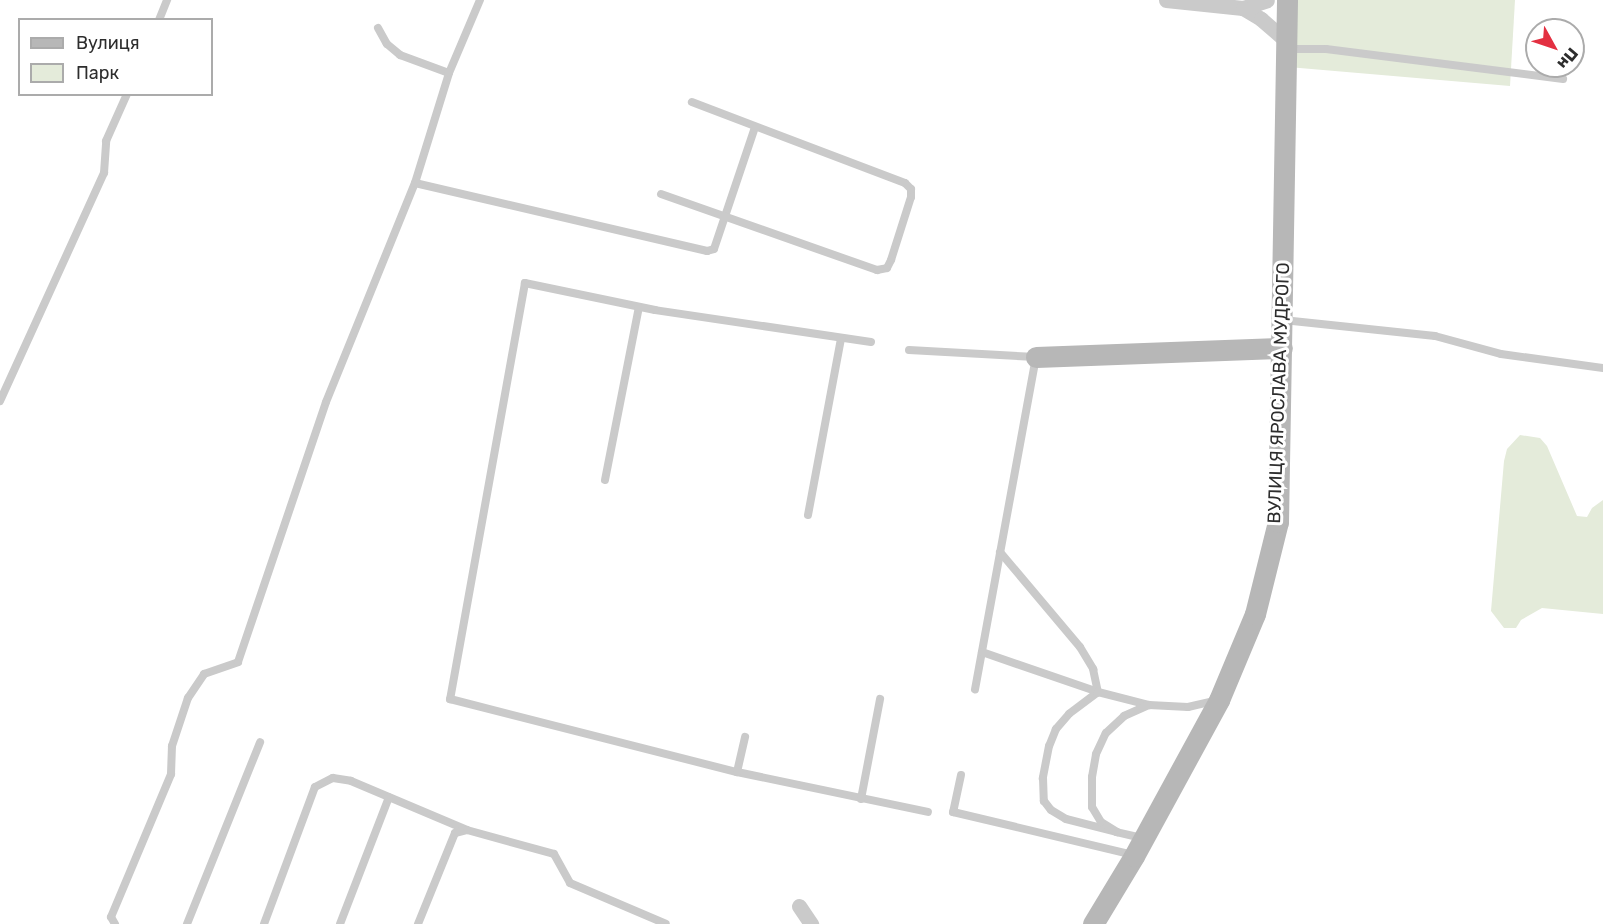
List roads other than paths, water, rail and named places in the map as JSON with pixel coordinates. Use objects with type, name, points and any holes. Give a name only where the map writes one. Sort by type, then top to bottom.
[{"type":"main road","name":"ВУЛИЦЯ ЯРОСЛАВА МУДРОГО","points":[[1093,924],[1139,847],[1219,700],[1255,614],[1278,522],[1287,0]]},
{"type":"main road","points":[[1036,357],[1282,348]]},
{"type":"street","points":[[1166,0],[1242,8],[1267,0]]},
{"type":"street","points":[[1242,8],[1261,19],[1285,44]]},
{"type":"street","points":[[799,906],[811,924]]},
{"type":"lane","points":[[160,18],[167,0]]},
{"type":"lane","points":[[115,924],[111,916],[171,774],[172,746],[188,698],[204,674],[238,662],[326,402],[415,183],[450,73],[480,0]]},
{"type":"lane","points":[[378,28],[387,45],[400,55],[450,73]]},
{"type":"lane","points":[[1285,44],[1563,79]]},
{"type":"lane","points":[[0,401],[104,173],[106,141],[126,96]]},
{"type":"lane","points":[[661,194],[725,214],[877,270],[887,268],[891,260],[911,197],[911,189],[905,183],[692,102]]},
{"type":"lane","points":[[415,183],[707,251],[714,249],[755,126]]},
{"type":"lane","points":[[871,342],[639,307],[525,283],[450,699],[737,772],[928,812]]},
{"type":"lane","points":[[605,480],[639,307]]},
{"type":"lane","points":[[1283,320],[1435,336],[1501,354],[1603,368]]},
{"type":"lane","points":[[808,515],[840,338]]},
{"type":"lane","points":[[909,350],[1036,357],[975,689]]},
{"type":"lane","points":[[1000,552],[1080,647],[1093,669],[1098,692]]},
{"type":"lane","points":[[982,652],[1098,692],[1149,705],[1188,706],[1219,700]]},
{"type":"lane","points":[[1098,692],[1069,714],[1056,729],[1048,746],[1043,778],[1044,801],[1051,810],[1066,819],[1116,832]]},
{"type":"lane","points":[[861,799],[880,699]]},
{"type":"lane","points":[[1139,847],[1101,822],[1092,807],[1092,777],[1096,754],[1106,733],[1124,716],[1149,705]]},
{"type":"lane","points":[[737,772],[745,737]]},
{"type":"lane","points":[[188,924],[260,742]]},
{"type":"lane","points":[[961,775],[953,812],[1139,847]]},
{"type":"lane","points":[[264,924],[315,787],[333,778],[351,781],[467,830],[554,854],[570,883],[666,924]]},
{"type":"lane","points":[[340,924],[389,797]]},
{"type":"lane","points":[[418,924],[455,833],[467,830]]}]
